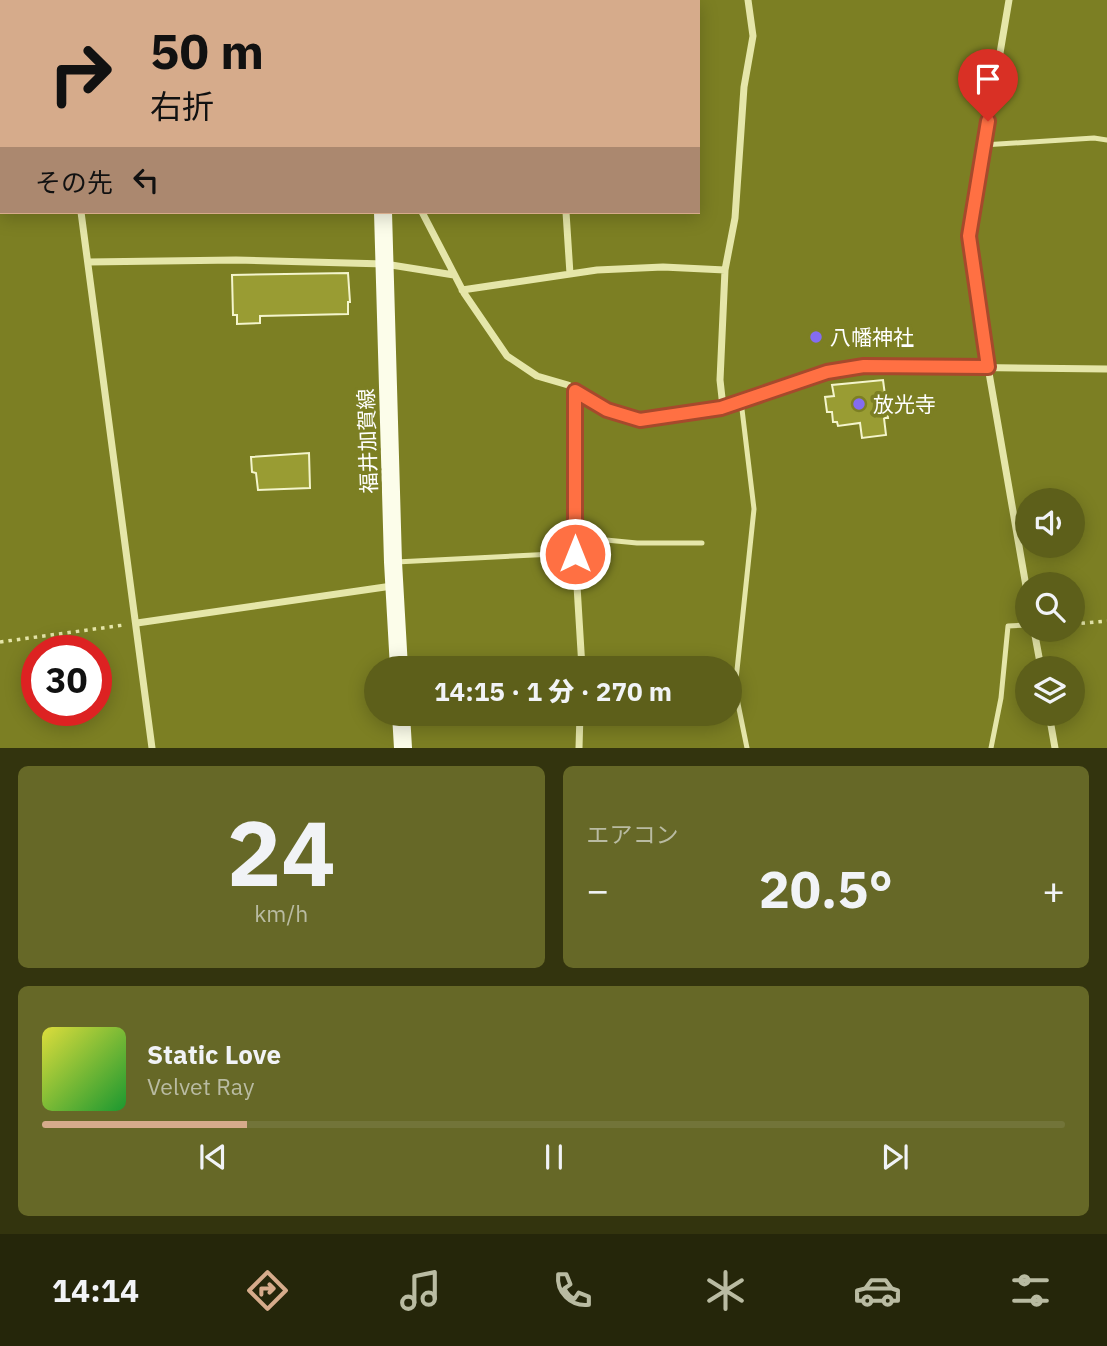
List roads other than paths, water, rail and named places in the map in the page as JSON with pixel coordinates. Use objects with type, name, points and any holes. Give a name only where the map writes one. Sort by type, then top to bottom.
[{"type":"main road","name":"福井加賀線","points":[[383,214],[398,656]]},
{"type":"main road","points":[[402,726],[403,747]]},
{"type":"street","points":[[723,407],[720,380],[725,270],[735,218],[744,87],[753,36],[748,0]]},
{"type":"street","points":[[1009,0],[969,236],[988,367],[1024,572]]},
{"type":"street","points":[[81,214],[152,747]]},
{"type":"street","points":[[423,214],[462,290],[508,356],[537,376],[568,385],[607,410],[640,420],[723,407],[827,372],[864,366],[1107,369]]},
{"type":"street","points":[[566,214],[570,274]]},
{"type":"street","points":[[88,262],[236,260],[385,264],[454,275]]},
{"type":"street","points":[[462,290],[597,270],[663,267],[725,270]]},
{"type":"street","points":[[575,391],[575,554],[581,656]]},
{"type":"street","points":[[137,623],[394,586]]},
{"type":"street","points":[[579,747],[580,726]]},
{"type":"street","points":[[1051,726],[1055,747]]},
{"type":"lane","points":[[984,145],[1094,138],[1107,140]]},
{"type":"lane","points":[[741,401],[754,509],[735,689],[747,747]]},
{"type":"lane","points":[[575,537],[637,543],[702,543]]},
{"type":"lane","points":[[393,562],[575,554]]},
{"type":"lane","points":[[991,747],[1001,698],[1008,626],[1015,626]]},
{"type":"place","name":"八幡神社","points":[[816,337]]},
{"type":"place","name":"放光寺","points":[[859,404]]}]
